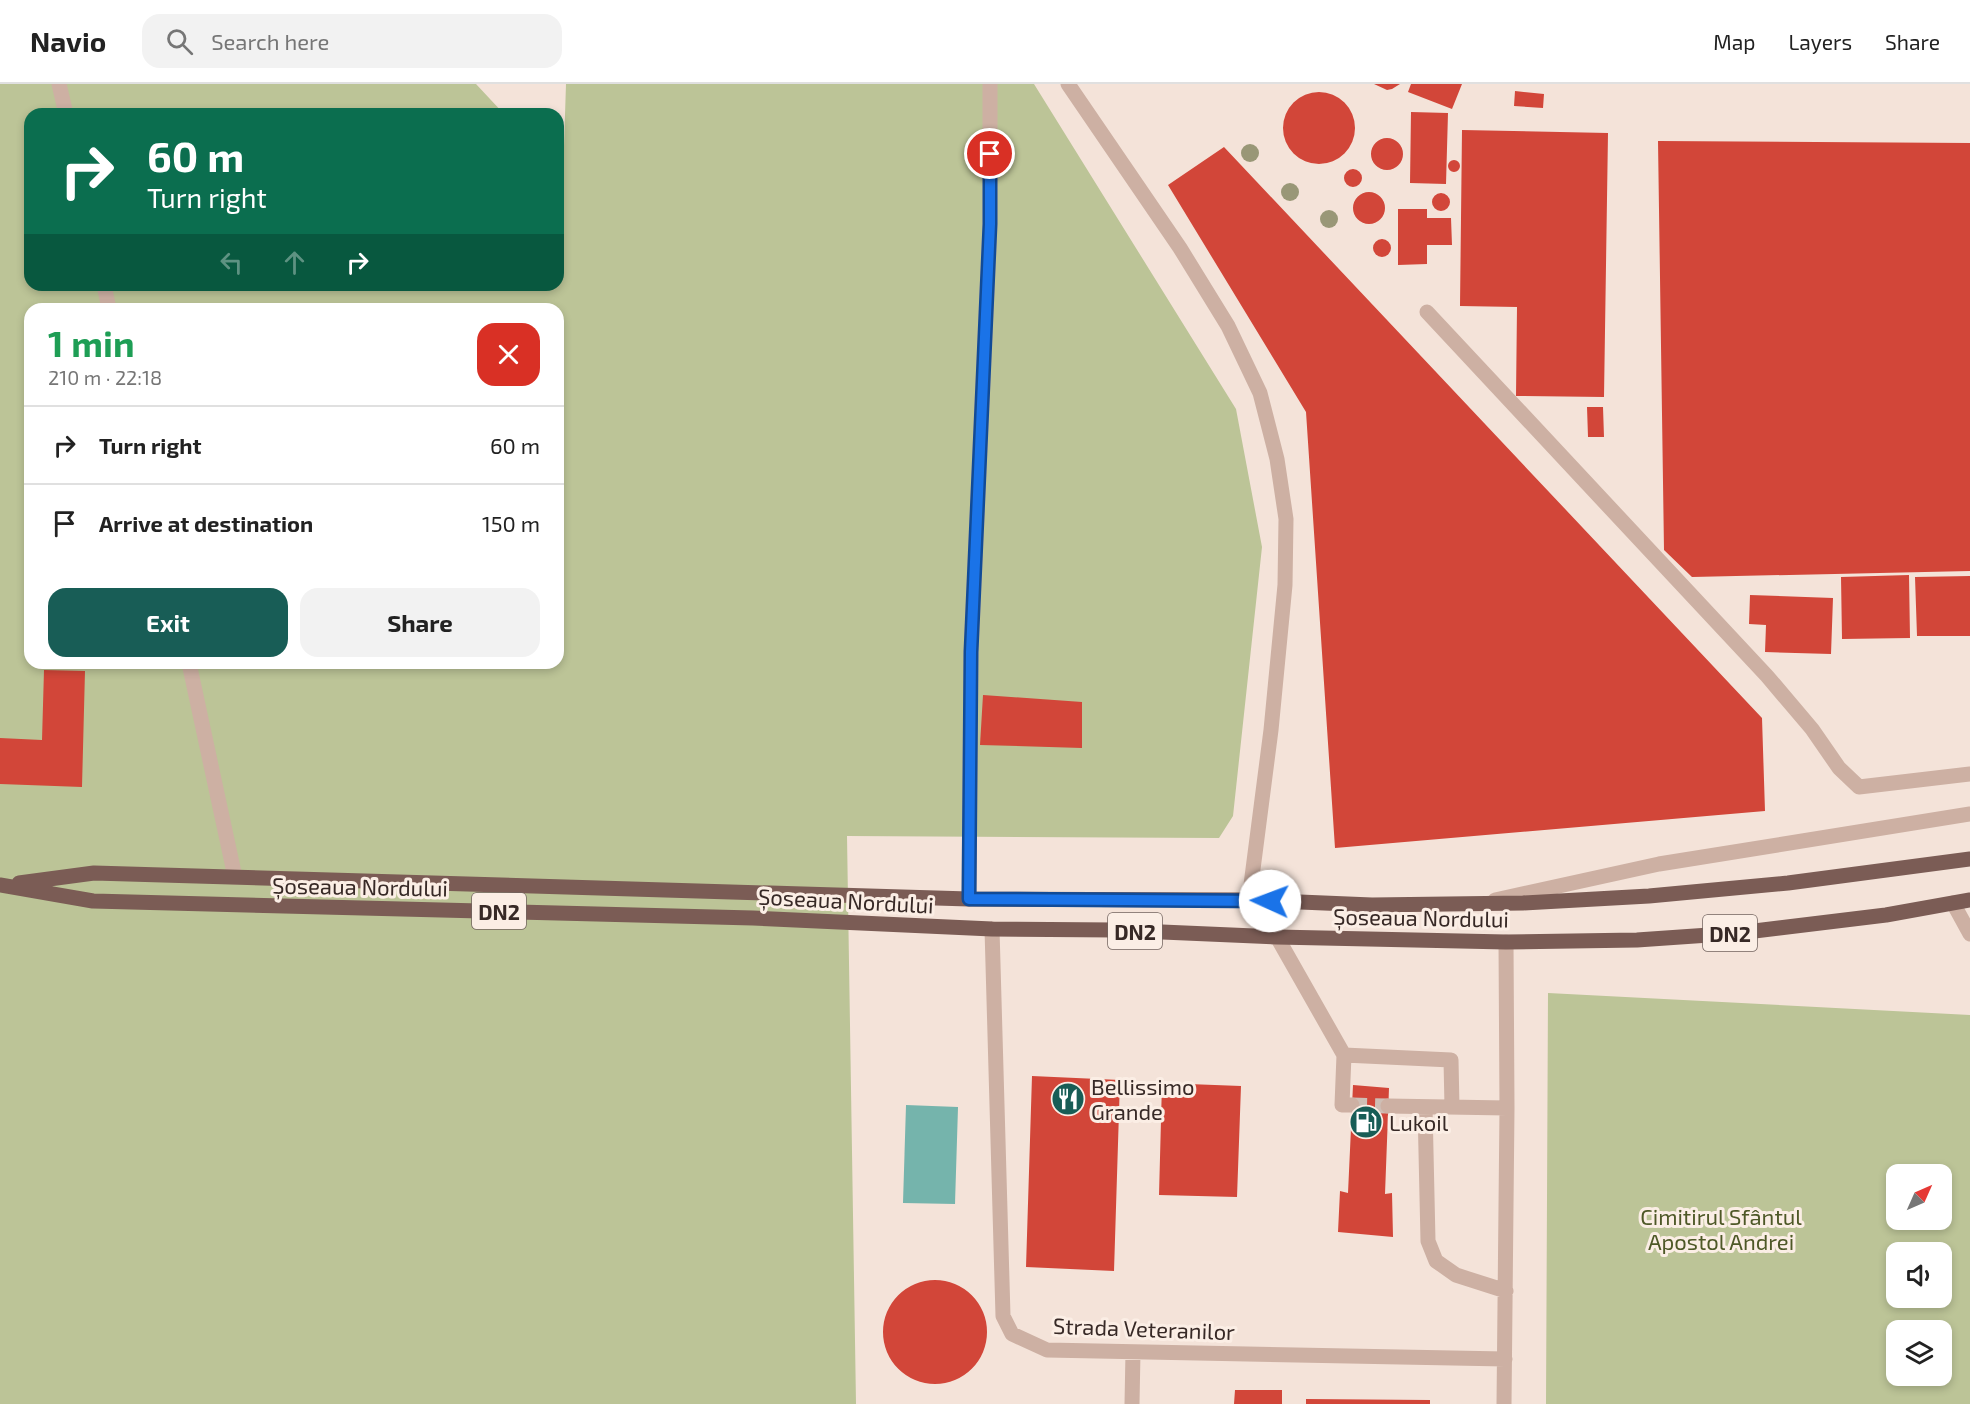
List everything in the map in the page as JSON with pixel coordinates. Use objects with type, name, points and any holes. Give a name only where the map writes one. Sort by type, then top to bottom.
[{"type":"main road","name":"Șoseaua Nordului","points":[[3,885],[94,873],[969,899],[1249,900],[1372,905],[1523,903],[1649,896],[1788,883],[1970,859]]},
{"type":"main road","name":"Șoseaua Nordului","points":[[3,885],[93,901],[753,918],[992,929],[1116,930],[1276,937],[1506,942],[1637,940],[1738,933],[1823,924],[1970,900]]},
{"type":"street","points":[[59,84],[65,108]]},
{"type":"street","points":[[969,899],[971,652],[990,224],[990,84]]},
{"type":"street","points":[[1068,84],[1180,248],[1228,326],[1260,393],[1276,459],[1286,519],[1285,585],[1271,730],[1249,900]]},
{"type":"street","points":[[1427,312],[1767,676],[1812,729],[1839,768],[1859,787],[1970,774]]},
{"type":"street","points":[[190,669],[235,877]]},
{"type":"street","name":"Șoseaua Nordului","points":[[1479,903],[1659,864],[1970,814]]},
{"type":"street","points":[[1953,903],[1970,934]]},
{"type":"street","name":"Strada Veteranilor","points":[[992,929],[1003,1316],[1012,1334],[1047,1350],[1505,1359]]},
{"type":"street","points":[[1276,937],[1344,1055],[1342,1105],[1352,1105]]},
{"type":"street","points":[[1504,1404],[1506,942]]},
{"type":"street","points":[[1344,1055],[1451,1060],[1452,1107]]},
{"type":"street","points":[[1388,1106],[1507,1108]]},
{"type":"street","points":[[1425,1107],[1428,1241],[1436,1261],[1456,1275],[1506,1291]]},
{"type":"street","points":[[1132,1404],[1133,1352]]},
{"type":"green space","points":[[0,84],[476,84],[498,108],[24,108],[24,291],[564,291],[566,84],[1034,84],[1236,409],[1262,547],[1233,816],[1219,838],[847,836],[856,1404],[0,1404]]},
{"type":"green space","name":"Cimitirul Sfântul Apostol Andrei","points":[[1548,993],[1970,1015],[1970,1404],[1546,1404]]},
{"type":"water","points":[[906,1105],[958,1107],[955,1204],[903,1203]]},
{"type":"building","points":[[1374,84],[1400,84],[1387,90]]},
{"type":"building","points":[[1411,84],[1462,84],[1452,109],[1408,92]]},
{"type":"building","points":[[1515,91],[1544,94],[1543,108],[1514,106]]},
{"type":"building","points":[[1319,92],[1339,98],[1349,108],[1355,128],[1349,148],[1339,158],[1319,164],[1299,158],[1289,148],[1283,128],[1289,108],[1299,98]]},
{"type":"building","points":[[1411,112],[1448,113],[1446,184],[1410,183]]},
{"type":"building","points":[[1462,130],[1608,133],[1604,397],[1516,396],[1517,307],[1460,306]]},
{"type":"building","points":[[1387,138],[1398,143],[1403,154],[1398,165],[1387,170],[1376,165],[1371,154],[1376,143]]},
{"type":"building","points":[[1658,141],[1970,143],[1970,571],[1692,577],[1664,550]]},
{"type":"building","points":[[1224,147],[1762,718],[1765,811],[1335,848],[1306,412],[1168,185]]},
{"type":"building","points":[[1456,160],[1460,166],[1456,172],[1452,172],[1448,164]]},
{"type":"building","points":[[1349,169],[1357,169],[1362,174],[1360,185],[1349,187],[1344,182],[1344,174]]},
{"type":"building","points":[[1369,192],[1380,197],[1385,208],[1380,219],[1369,224],[1358,219],[1353,208],[1358,197]]},
{"type":"building","points":[[1437,193],[1445,193],[1450,198],[1448,209],[1437,211],[1432,206],[1432,198]]},
{"type":"building","points":[[1398,209],[1427,209],[1427,218],[1451,218],[1452,245],[1427,245],[1427,264],[1398,265]]},
{"type":"building","points":[[1378,239],[1386,239],[1391,244],[1389,255],[1378,257],[1373,252],[1373,244]]},
{"type":"building","points":[[1587,407],[1603,407],[1604,437],[1588,437]]},
{"type":"building","points":[[1909,575],[1910,638],[1842,639],[1841,577]]},
{"type":"building","points":[[1970,576],[1970,636],[1917,636],[1915,577]]},
{"type":"building","points":[[1750,595],[1833,598],[1831,654],[1765,652],[1766,625],[1749,624]]},
{"type":"building","points":[[44,670],[85,671],[82,787],[0,784],[0,738],[42,740]]},
{"type":"building","points":[[983,695],[1082,702],[1082,748],[980,745]]},
{"type":"building","points":[[1032,1076],[1120,1080],[1114,1271],[1026,1267]]},
{"type":"building","points":[[1162,1083],[1241,1086],[1237,1197],[1159,1195]]},
{"type":"building","points":[[1353,1085],[1389,1088],[1385,1194],[1392,1193],[1393,1237],[1338,1232],[1340,1191],[1348,1193]]},
{"type":"building","points":[[935,1280],[955,1284],[972,1295],[983,1312],[987,1332],[983,1352],[972,1369],[955,1380],[935,1384],[915,1380],[898,1369],[887,1352],[883,1332],[887,1312],[898,1295],[915,1284]]},
{"type":"building","points":[[1235,1390],[1282,1390],[1282,1404],[1234,1404]]},
{"type":"building","points":[[1306,1399],[1430,1400],[1430,1404],[1306,1404]]},
{"type":"tunnel","points":[[1352,1105],[1388,1106]]},
{"type":"place","name":"Bellissimo Grande","points":[[1068,1099]]},
{"type":"place","name":"Lukoil","points":[[1366,1122]]},
{"type":"route","points":[[990,154],[990,224],[971,652],[969,899],[1270,901]]}]
